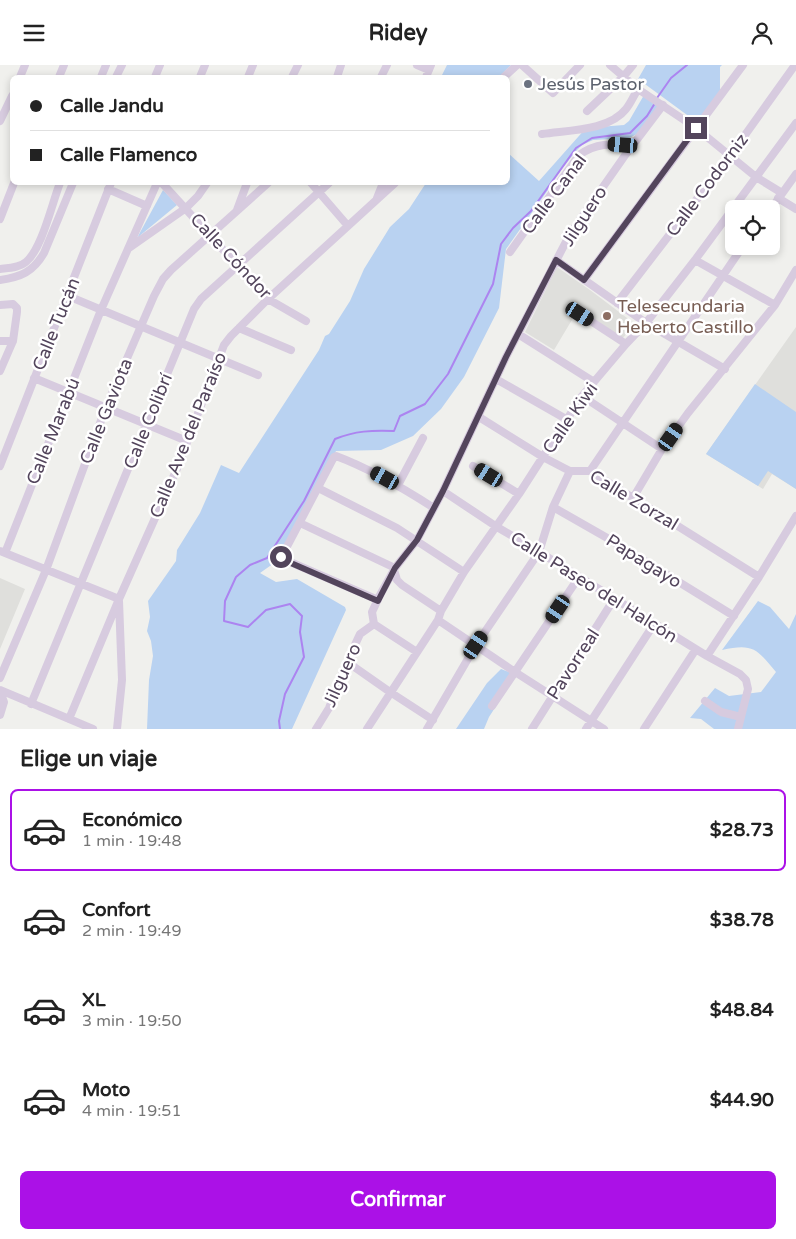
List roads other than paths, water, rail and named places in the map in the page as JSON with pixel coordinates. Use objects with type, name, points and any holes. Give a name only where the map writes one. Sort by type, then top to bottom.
[{"type":"street","points":[[417,65],[429,71]]},
{"type":"street","points":[[506,75],[517,65]]},
{"type":"street","points":[[522,65],[553,93],[580,65]]},
{"type":"street","points":[[610,65],[638,89],[696,128],[796,209]]},
{"type":"street","points":[[587,111],[633,65]]},
{"type":"street","points":[[584,280],[742,65]]},
{"type":"street","name":"Calle Codorniz","points":[[617,303],[730,156],[795,65]]},
{"type":"street","points":[[542,135],[594,127],[616,119],[627,109],[638,89]]},
{"type":"street","points":[[0,121],[10,101]]},
{"type":"street","name":"Jilguero","points":[[316,729],[329,708],[344,670],[350,663],[353,649],[360,633],[374,624],[372,612],[379,598],[394,569],[417,540],[434,509],[518,334],[570,234],[633,146],[661,103]]},
{"type":"street","name":"Calle Kiwi","points":[[368,729],[438,620],[441,611],[464,572],[497,527],[582,396],[646,323],[695,261],[796,123]]},
{"type":"street","name":"Calle Canal","points":[[510,252],[579,155],[592,146],[613,144],[633,146]]},
{"type":"street","points":[[777,200],[796,174]]},
{"type":"street","points":[[0,219],[13,185]]},
{"type":"street","points":[[0,269],[22,265],[31,256],[38,244],[59,185]]},
{"type":"street","points":[[0,280],[30,271],[39,263],[72,185]]},
{"type":"street","name":"Calle Marabú","points":[[2,552],[101,310],[156,185]]},
{"type":"street","name":"Calle Cóndor","points":[[164,185],[268,299],[306,321]]},
{"type":"street","points":[[128,249],[186,208],[206,185]]},
{"type":"street","points":[[236,212],[246,185]]},
{"type":"street","name":"Calle Gaviota","points":[[0,678],[46,570],[106,407],[147,310],[163,279],[266,185]]},
{"type":"street","points":[[312,185],[348,226]]},
{"type":"street","name":"Calle Colibrí","points":[[31,704],[194,309],[201,299],[327,185]]},
{"type":"street","points":[[376,200],[382,185]]},
{"type":"street","name":"Calle Ave del Paraíso","points":[[69,719],[119,599],[176,471],[224,345],[268,299],[393,185]]},
{"type":"street","points":[[109,186],[147,206]]},
{"type":"street","name":"Calle Tucán","points":[[0,466],[109,186]]},
{"type":"street","points":[[590,471],[736,255]]},
{"type":"street","points":[[556,260],[646,323],[725,369]]},
{"type":"street","points":[[695,261],[775,305]]},
{"type":"street","points":[[633,498],[662,449],[688,413],[775,305],[796,270]]},
{"type":"street","points":[[68,295],[258,375]]},
{"type":"street","points":[[0,305],[15,305],[17,312],[13,341],[0,371]]},
{"type":"street","points":[[580,314],[626,344]]},
{"type":"street","points":[[239,328],[291,351]]},
{"type":"street","points":[[518,334],[594,382]]},
{"type":"street","points":[[0,341],[13,341]]},
{"type":"street","points":[[34,378],[187,441]]},
{"type":"street","points":[[496,379],[566,419]]},
{"type":"street","points":[[582,396],[662,449]]},
{"type":"street","name":"Calle Zorzal","points":[[479,417],[542,457],[570,471],[590,471],[759,577]]},
{"type":"street","points":[[398,485],[423,438]]},
{"type":"street","points":[[404,587],[397,585],[387,588],[379,598],[281,558],[335,456],[359,464],[398,485],[434,509]]},
{"type":"street","points":[[474,466],[519,494]]},
{"type":"street","points":[[427,729],[476,645],[539,551],[553,507],[570,471]]},
{"type":"street","points":[[318,488],[397,528],[464,572]]},
{"type":"street","name":"Calle Paseo del Halcón","points":[[443,491],[497,527],[539,551],[654,624],[707,656],[740,673],[746,679],[748,689],[741,717]]},
{"type":"street","name":"Papagayo","points":[[553,507],[734,616]]},
{"type":"street","points":[[707,656],[759,577],[796,516]]},
{"type":"street","points":[[300,523],[394,569],[397,580],[404,587],[441,611]]},
{"type":"street","points":[[2,552],[119,599],[122,680],[117,729]]},
{"type":"street","points":[[492,706],[579,577]]},
{"type":"street","name":"Pavorreal","points":[[532,729],[614,599]]},
{"type":"street","points":[[438,620],[604,729]]},
{"type":"street","points":[[374,624],[417,652]]},
{"type":"street","points":[[586,729],[654,624]]},
{"type":"street","points":[[644,729],[696,649]]},
{"type":"street","points":[[350,663],[390,692],[433,719]]},
{"type":"street","points":[[0,691],[93,729]]},
{"type":"street","points":[[0,691],[4,701],[0,715]]},
{"type":"street","points":[[705,701],[722,712],[741,717],[738,729]]},
{"type":"waterway","points":[[657,98],[671,78],[687,65]]},
{"type":"waterway","points":[[280,729],[279,721],[285,694],[304,657],[300,632],[302,616],[290,604],[266,610],[248,627],[224,621],[225,601],[236,577],[250,565],[267,558],[304,501],[335,439],[364,432],[394,431],[400,416],[425,404],[448,374],[493,284],[501,244],[513,228],[531,211],[576,148],[592,138],[630,133],[647,116],[655,103]]},
{"type":"place","name":"Jesús Pastor","points":[[528,84]]},
{"type":"place","name":"Telesecundaria Heberto Castillo","points":[[607,316]]}]
